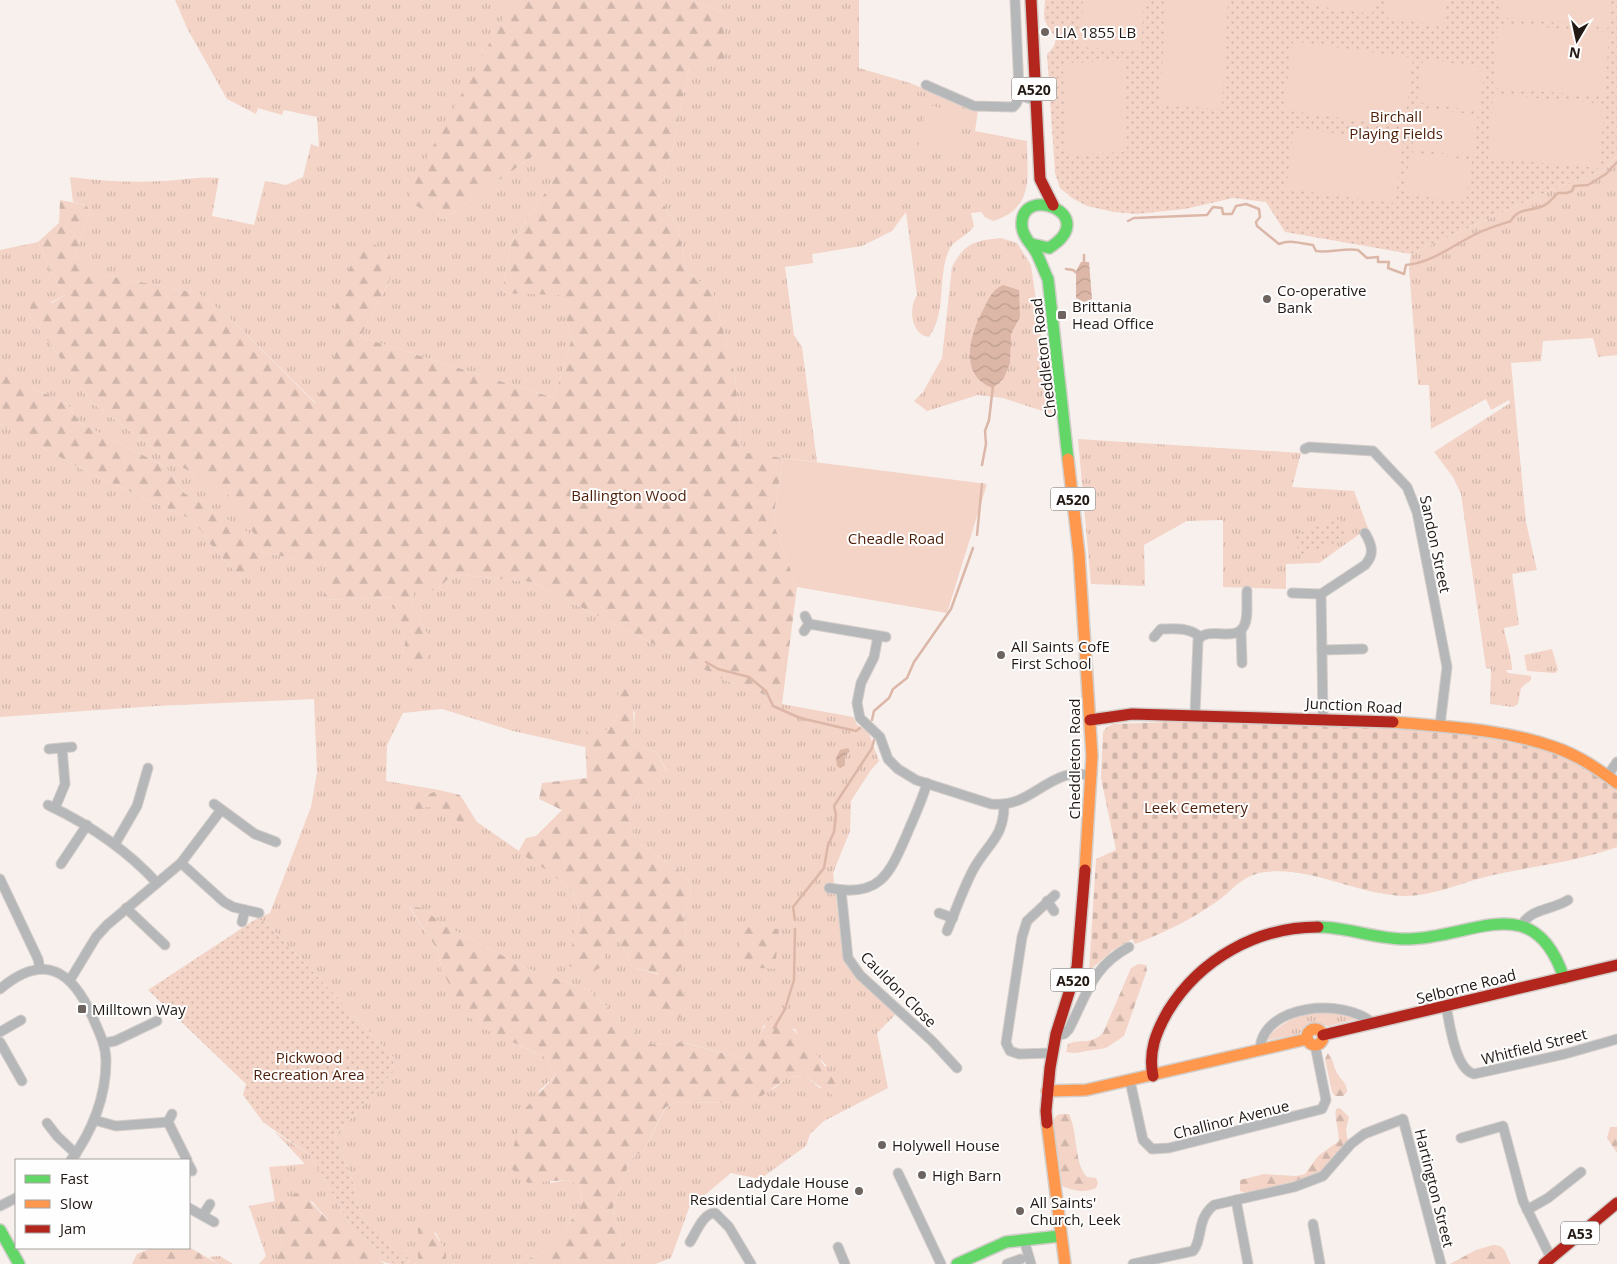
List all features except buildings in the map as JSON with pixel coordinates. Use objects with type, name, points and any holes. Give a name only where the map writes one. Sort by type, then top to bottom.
[{"type":"main road","name":"Cheddleton Road","points":[[1031,0],[1040,179],[1031,208],[1022,224],[1024,234],[1032,244],[1048,279],[1079,554],[1092,775],[1077,967],[1055,1036],[1048,1091],[1047,1131],[1060,1236]]},
{"type":"main road","name":"Cheddleton Road","points":[[1040,179],[1053,205],[1062,212],[1067,222],[1065,236],[1057,244],[1048,279]]},
{"type":"main road","points":[[1031,208],[1041,204],[1053,205]]},
{"type":"main road","points":[[1032,244],[1044,248],[1057,244]]},
{"type":"main road","name":"Junction Road","points":[[1090,720],[1132,714],[1196,714],[1323,718],[1440,725],[1493,732],[1542,742],[1568,752],[1608,775],[1617,783]]},
{"type":"main road","points":[[1152,1076],[1150,1064],[1153,1044],[1158,1030],[1174,1001],[1203,969],[1248,940],[1282,930],[1326,927],[1407,939],[1500,923],[1522,925],[1541,935],[1551,945],[1564,978]]},
{"type":"main road","name":"Selborne Road","points":[[1048,1091],[1086,1090],[1130,1082],[1260,1049],[1315,1040],[1617,965]]},
{"type":"main road","name":"A53","points":[[1547,1261],[1617,1203]]},
{"type":"main road","points":[[0,1230],[19,1264]]},
{"type":"main road","points":[[957,1264],[978,1260],[1006,1242],[1060,1236]]},
{"type":"main road","name":"A520","points":[[1060,1236],[1065,1264]]},
{"type":"street","points":[[926,85],[974,106],[1013,106],[1016,104],[1020,94],[1017,67],[1015,0]]},
{"type":"street","points":[[1020,94],[1035,100]]},
{"type":"street","name":"Sandon Street","points":[[1305,449],[1309,447],[1373,451],[1411,494],[1417,512],[1447,666],[1440,725]]},
{"type":"street","points":[[1292,593],[1322,594],[1370,560],[1372,548],[1365,532]]},
{"type":"street","points":[[1242,663],[1241,631],[1245,622],[1247,591]]},
{"type":"street","points":[[1322,594],[1323,718]]},
{"type":"street","points":[[806,624],[882,637],[861,683],[857,710],[860,718],[880,737],[888,759],[910,776],[927,784],[991,804],[1004,805],[1017,802],[1066,775],[1092,775]]},
{"type":"street","points":[[1154,637],[1161,629],[1169,629],[1188,630],[1200,637]]},
{"type":"street","points":[[1196,714],[1196,644],[1200,637],[1207,634],[1234,634],[1241,631]]},
{"type":"street","points":[[1322,650],[1363,650]]},
{"type":"street","points":[[49,749],[72,747]]},
{"type":"street","points":[[62,748],[65,784],[52,806],[87,825],[115,844],[138,862],[157,883]]},
{"type":"street","points":[[1608,775],[1617,762]]},
{"type":"street","points":[[115,844],[134,814],[148,768]]},
{"type":"street","points":[[136,777],[146,778]]},
{"type":"street","points":[[829,888],[857,891],[870,888],[886,876],[896,860],[927,784]]},
{"type":"street","points":[[948,931],[976,863],[1000,832],[1003,822],[1004,805]]},
{"type":"street","points":[[70,980],[96,938],[126,908],[181,863],[218,807],[255,834],[271,841],[270,829]]},
{"type":"street","points":[[61,858],[87,825]]},
{"type":"street","points":[[181,863],[224,902],[259,913]]},
{"type":"street","points":[[0,879],[38,958],[40,969]]},
{"type":"street","name":"Cauldon Close","points":[[841,890],[848,958],[860,975],[932,1041],[958,1068]]},
{"type":"street","points":[[1052,1053],[1019,1054],[1010,1052],[1006,1043],[1022,937],[1027,921],[1051,898],[1054,911]]},
{"type":"street","points":[[1522,925],[1532,914],[1558,907],[1568,900]]},
{"type":"street","points":[[126,908],[163,939]]},
{"type":"street","points":[[242,922],[245,910]]},
{"type":"street","points":[[939,913],[953,918]]},
{"type":"street","points":[[1055,1036],[1064,1034],[1069,1029],[1094,976],[1101,968],[1130,947]]},
{"type":"street","points":[[0,989],[18,975],[40,969],[54,972],[70,980],[82,995],[104,1043],[105,1077],[94,1120],[73,1157],[47,1123]]},
{"type":"street","name":"Whitfield Street","points":[[1446,1006],[1460,1062],[1466,1070],[1474,1074],[1565,1054],[1617,1038]]},
{"type":"street","points":[[1260,1049],[1263,1038],[1282,1019],[1313,1008],[1335,1007],[1346,1009],[1366,1017],[1374,1024]]},
{"type":"street","points":[[104,1043],[115,1041],[153,1023],[144,1015]]},
{"type":"street","points":[[0,1032],[20,1020]]},
{"type":"street","name":"Challinor Avenue","points":[[1130,1082],[1143,1140],[1152,1149],[1169,1148],[1322,1109],[1326,1100],[1315,1040]]},
{"type":"street","points":[[0,1042],[20,1077],[9,1077]]},
{"type":"street","points":[[94,1120],[116,1126],[170,1118],[187,1159]]},
{"type":"street","name":"Hartington Street","points":[[1236,1200],[1294,1187],[1313,1180],[1328,1172],[1351,1144],[1371,1130],[1403,1119],[1441,1264]]},
{"type":"street","points":[[1461,1138],[1503,1126],[1526,1210],[1547,1261]]},
{"type":"street","points":[[1526,1210],[1548,1198],[1581,1172]]},
{"type":"street","points":[[898,1173],[941,1264]]},
{"type":"street","points":[[0,1206],[15,1198]]},
{"type":"street","points":[[1133,1264],[1160,1261],[1193,1251],[1200,1224],[1210,1208],[1219,1203],[1236,1200],[1248,1264]]},
{"type":"street","points":[[203,1214],[210,1204]]},
{"type":"street","points":[[190,1208],[203,1214],[214,1222]]},
{"type":"street","points":[[690,1242],[708,1214],[715,1213],[730,1227],[751,1264]]},
{"type":"street","points":[[1313,1224],[1320,1264]]},
{"type":"street","points":[[1024,1240],[1031,1264]]},
{"type":"street","points":[[838,1247],[845,1264]]},
{"type":"street","points":[[1007,1264],[1020,1259]]},
{"type":"green space","points":[[175,0],[513,0],[443,220],[536,154],[555,178],[511,243],[502,293],[559,294],[572,338],[554,398],[360,337],[394,272],[344,334],[316,403],[233,321],[198,293],[104,275],[74,256],[90,211],[86,205],[73,202],[70,177],[105,181],[141,182],[219,178],[212,216],[254,225],[265,181],[286,185],[303,177],[311,144],[319,147],[317,117],[284,110],[282,115],[258,108],[256,114],[227,99],[188,30]]},
{"type":"green space","name":"Ballington Wood","points":[[513,0],[691,0],[722,12],[725,58],[689,68],[674,142],[659,197],[678,228],[687,272],[713,292],[735,375],[742,452],[783,458],[773,522],[797,587],[782,704],[771,697],[725,680],[531,582],[453,574],[437,590],[414,592],[412,603],[428,636],[426,676],[415,674],[403,655],[406,637],[393,619],[393,597],[322,600],[335,567],[262,552],[260,572],[241,578],[211,545],[193,520],[85,471],[0,424],[0,356],[20,383],[67,403],[80,423],[166,467],[184,493],[256,537],[229,495],[165,457],[91,402],[29,314],[32,297],[52,303],[65,295],[52,274],[38,242],[59,223],[60,200],[86,205],[90,211],[74,256],[104,275],[198,293],[233,321],[315,403],[344,334],[333,314],[361,237],[389,253],[394,272],[360,337],[554,398],[572,338],[559,295],[502,293],[511,243],[555,178],[536,154],[443,220],[407,201],[426,159]]},
{"type":"green space","points":[[691,0],[859,0],[859,68],[910,83],[978,111],[975,131],[1027,141],[1027,179],[1026,190],[1022,199],[1016,208],[1007,215],[993,221],[985,217],[981,212],[971,213],[974,226],[951,246],[945,261],[938,317],[929,337],[918,331],[913,320],[914,300],[917,295],[906,212],[892,231],[862,246],[812,254],[813,263],[785,267],[794,335],[802,347],[817,462],[742,453],[735,375],[713,292],[687,272],[678,228],[659,197],[674,142],[689,68],[722,12]]},
{"type":"green space","name":"Birchall Playing Fields","points":[[1045,0],[1617,0],[1617,156],[1603,171],[1558,187],[1411,254],[1285,232],[1266,202],[1233,198],[1185,209],[1136,214],[1114,212],[1087,206],[1072,198],[1060,188],[1055,173],[1047,54],[1055,44],[1055,37],[1044,19]]},
{"type":"green space","points":[[1083,0],[1144,0],[1141,51],[1080,47]]},
{"type":"green space","points":[[1166,0],[1228,0],[1222,109],[1160,105]]},
{"type":"green space","points":[[1309,0],[1374,0],[1372,14],[1309,5]]},
{"type":"green space","points":[[1387,0],[1447,0],[1443,27],[1384,17]]},
{"type":"green space","points":[[1500,0],[1611,0],[1608,28],[1498,17]]},
{"type":"green space","points":[[1498,24],[1609,32],[1605,96],[1493,88]]},
{"type":"green space","points":[[1293,41],[1413,58],[1404,127],[1283,110]]},
{"type":"green space","points":[[1423,59],[1485,68],[1479,111],[1417,102]]},
{"type":"green space","points":[[1124,61],[1127,152],[1066,155],[1063,63]]},
{"type":"green space","points":[[1493,94],[1605,104],[1599,168],[1488,158]]},
{"type":"green space","points":[[927,105],[965,113],[955,156],[918,147]]},
{"type":"green space","points":[[1417,107],[1478,115],[1473,157],[1412,149]]},
{"type":"green space","points":[[1294,128],[1403,142],[1395,203],[1286,189]]},
{"type":"green space","points":[[1410,152],[1472,160],[1466,202],[1404,194]]},
{"type":"green space","points":[[1617,156],[1617,355],[1598,357],[1593,338],[1543,341],[1541,361],[1511,363],[1526,522],[1537,570],[1512,574],[1519,625],[1504,628],[1512,670],[1506,670],[1508,673],[1531,676],[1531,680],[1521,688],[1518,704],[1513,707],[1490,704],[1491,669],[1486,668],[1461,494],[1453,477],[1434,452],[1510,403],[1509,400],[1491,410],[1486,399],[1431,429],[1429,385],[1418,385],[1409,268],[1411,254],[1558,187],[1603,171]]},
{"type":"green space","points":[[1001,238],[1017,243],[1031,265],[1052,414],[1003,398],[978,395],[927,411],[914,401],[923,392],[942,358],[952,267],[961,252],[972,244]]},
{"type":"green space","points":[[38,242],[52,274],[65,295],[29,314],[91,402],[165,457],[229,495],[257,538],[184,493],[166,467],[80,423],[67,403],[20,383],[0,356],[0,250]]},
{"type":"green space","points":[[0,424],[85,471],[193,520],[211,545],[241,578],[262,552],[336,567],[322,600],[394,597],[393,619],[406,637],[403,655],[428,636],[412,603],[414,591],[437,590],[453,574],[531,582],[725,680],[771,697],[782,704],[853,717],[857,725],[868,731],[879,761],[851,801],[850,831],[833,873],[844,961],[860,981],[896,1014],[877,1033],[888,1088],[824,1121],[810,1134],[806,1146],[760,1179],[731,1173],[689,1208],[671,1258],[655,1264],[630,1264],[612,1210],[630,1160],[644,1150],[665,1109],[676,1102],[733,1103],[775,1088],[789,1076],[806,1077],[821,1089],[826,1065],[801,1040],[795,1029],[764,1025],[758,1040],[744,1059],[683,1042],[654,1045],[634,1031],[589,990],[528,969],[444,925],[422,909],[409,907],[437,949],[442,971],[516,1044],[545,1057],[556,1075],[539,1091],[550,1183],[567,1180],[582,1186],[581,1205],[564,1232],[546,1251],[517,1264],[454,1264],[446,1259],[445,1251],[436,1233],[418,1228],[418,1261],[415,1264],[406,1264],[410,1261],[368,1223],[360,1213],[352,1179],[335,1136],[393,1072],[394,1058],[266,922],[256,919],[270,913],[311,807],[317,772],[314,699],[156,706],[0,717]],"holes":[[[619,680],[635,714],[632,744],[656,752],[667,771],[640,792],[629,812],[629,823],[637,842],[687,876],[691,891],[684,916],[686,941],[673,979],[632,967],[617,934],[604,943],[574,931],[579,917],[574,893],[548,871],[477,822],[458,822],[450,812],[428,806],[421,797],[439,790],[386,781],[387,745],[403,713],[442,709],[513,731],[585,747],[585,742],[608,730],[618,715]]]},
{"type":"green space","points":[[1078,439],[1301,453],[1292,487],[1354,491],[1368,528],[1319,563],[1286,564],[1286,589],[1223,587],[1223,520],[1187,521],[1144,545],[1145,586],[1091,584]]},
{"type":"green space","name":"Cheadle Road","points":[[783,458],[987,484],[947,613],[797,587],[773,522]]},
{"type":"green space","points":[[1340,519],[1347,539],[1300,555],[1294,535]]},
{"type":"green space","points":[[1552,649],[1558,670],[1555,673],[1527,671],[1524,655]]},
{"type":"green space","points":[[618,679],[628,693],[633,709],[633,744],[656,752],[667,772],[640,792],[629,812],[629,823],[637,842],[687,876],[691,891],[684,916],[686,941],[683,964],[673,978],[685,993],[680,1018],[647,1011],[639,1001],[645,985],[659,974],[632,967],[617,934],[604,943],[604,966],[590,973],[569,966],[574,931],[579,917],[574,893],[548,871],[518,852],[526,838],[536,836],[562,810],[539,799],[542,783],[587,778],[585,742],[587,728],[608,730],[618,715]]},
{"type":"green space","name":"Leek Cemetery","points":[[1200,721],[1391,727],[1429,730],[1542,747],[1582,764],[1601,776],[1617,790],[1617,847],[1568,861],[1485,877],[1435,892],[1404,896],[1368,891],[1296,873],[1277,871],[1259,873],[1242,881],[1219,900],[1178,925],[1135,944],[1132,939],[1112,951],[1089,971],[1096,859],[1116,850],[1101,778],[1103,732],[1113,724]]},
{"type":"green space","points":[[439,790],[460,795],[477,822],[458,822],[449,812],[428,806],[416,813],[415,808],[421,797]]},
{"type":"green space","points":[[409,906],[422,908],[444,925],[528,969],[589,990],[634,1031],[654,1045],[682,1042],[744,1059],[774,1014],[802,1038],[818,1057],[838,1088],[835,1097],[806,1077],[790,1076],[760,1097],[733,1103],[676,1102],[665,1108],[644,1150],[630,1160],[612,1210],[630,1264],[517,1264],[546,1251],[564,1232],[581,1205],[582,1186],[567,1180],[528,1183],[508,1166],[524,1110],[556,1075],[545,1057],[482,1028],[465,1013],[442,971],[437,949]]},
{"type":"green space","name":"Pickwood Recreation Area","points":[[256,919],[266,922],[394,1058],[393,1072],[335,1136],[352,1179],[360,1213],[368,1223],[410,1260],[406,1264],[394,1264],[352,1228],[311,1156],[263,1122],[243,1095],[246,1084],[148,990]]},
{"type":"green space","points":[[743,927],[779,929],[775,969],[746,967],[739,940]]},
{"type":"green space","points":[[1138,964],[1146,965],[1147,970],[1124,1036],[1106,1048],[1074,1053],[1066,1052],[1068,1044],[1090,1041],[1103,1033],[1131,968]]},
{"type":"green space","points":[[1326,1009],[1361,1018],[1329,1026],[1309,1024],[1299,1034],[1268,1040],[1267,1038],[1273,1032],[1287,1022],[1301,1015]]},
{"type":"green space","points":[[1328,1053],[1337,1073],[1346,1086],[1347,1092],[1343,1096],[1335,1096],[1332,1092],[1325,1059]]},
{"type":"green space","points":[[1340,1108],[1349,1117],[1346,1130],[1348,1143],[1327,1170],[1307,1180],[1281,1187],[1256,1192],[1240,1191],[1240,1180],[1264,1174],[1296,1176],[1305,1174],[1318,1156],[1339,1141],[1336,1109]]},
{"type":"green space","points":[[1060,1114],[1069,1114],[1080,1164],[1087,1177],[1096,1178],[1098,1183],[1096,1188],[1079,1191],[1062,1186],[1053,1121]]},
{"type":"green space","points":[[1610,1127],[1617,1127],[1617,1153],[1607,1138]]},
{"type":"green space","points":[[275,1132],[311,1156],[352,1228],[394,1264],[373,1257],[350,1240],[327,1219],[312,1201],[272,1217],[282,1242],[277,1262],[275,1264],[259,1264],[266,1256],[249,1206],[275,1201],[269,1167],[305,1164]]},
{"type":"green space","points":[[299,1192],[339,1229],[385,1264],[275,1264],[282,1242],[272,1217],[279,1202]]},
{"type":"green space","points":[[429,1225],[446,1251],[446,1259],[454,1264],[415,1264],[418,1261],[418,1228]]},
{"type":"green space","points":[[1493,1245],[1503,1248],[1511,1264],[1450,1264],[1476,1250]]},
{"type":"green space","points":[[190,1248],[218,1264],[132,1264],[137,1254],[150,1249]]},
{"type":"green space","points":[[220,1256],[233,1264],[218,1264],[209,1257]]},
{"type":"water","points":[[1081,262],[1089,262],[1092,299],[1084,302],[1076,298],[1076,271]]},
{"type":"water","points":[[1003,285],[1019,290],[1020,317],[1011,334],[1010,363],[1004,378],[993,388],[982,382],[975,375],[971,365],[971,344],[977,322],[988,300]]},
{"type":"water","points":[[848,748],[850,751],[845,756],[845,765],[840,768],[837,766],[836,758],[840,750]]},
{"type":"waterway","points":[[1128,221],[1134,218],[1207,215],[1213,207],[1222,208],[1223,214],[1232,214],[1236,206],[1246,204],[1259,209],[1260,217],[1256,222],[1257,226],[1279,244],[1292,242],[1313,245],[1316,251],[1358,250],[1367,258],[1378,257],[1378,262],[1389,262],[1388,268],[1404,274],[1406,265],[1433,258],[1478,233],[1511,221],[1521,212],[1539,208],[1558,193],[1572,191],[1574,186],[1588,185],[1606,174],[1617,162]]},
{"type":"waterway","points":[[1084,255],[1084,264]]},
{"type":"waterway","points":[[1066,269],[1073,270],[1078,274]]},
{"type":"waterway","points":[[982,465],[986,444],[985,431],[989,420],[993,386]]},
{"type":"waterway","points":[[977,535],[982,484]]},
{"type":"waterway","points":[[872,720],[874,711],[889,698],[893,689],[907,678],[914,662],[951,609],[973,548]]},
{"type":"waterway","points":[[706,662],[718,669],[749,677],[766,691],[773,706],[800,718],[856,731],[860,728]]},
{"type":"waterway","points":[[795,920],[793,907],[824,868],[828,845],[834,832],[836,815],[834,806],[872,748],[874,740]]},
{"type":"waterway","points":[[774,1028],[785,1009],[794,980],[795,929]]},
{"type":"traffic: fast","points":[[1032,244],[1049,248],[1063,235],[1067,224],[1063,215],[1054,208],[1043,205],[1032,207],[1024,214],[1022,227],[1024,235],[1035,251],[1048,279],[1068,459]]},
{"type":"traffic: fast","points":[[1318,927],[1341,929],[1386,938],[1409,939],[1500,924],[1519,926],[1536,934],[1551,950],[1564,978]]},
{"type":"traffic: fast","points":[[0,1230],[19,1264]]},
{"type":"traffic: fast","points":[[957,1264],[1006,1242],[1060,1236]]},
{"type":"traffic: slow","points":[[1068,459],[1079,554],[1092,756],[1085,870]]},
{"type":"traffic: slow","points":[[1393,722],[1495,732],[1535,741],[1579,758],[1617,783]]},
{"type":"traffic: slow","points":[[1315,1029],[1323,1037],[1315,1045],[1307,1037],[1315,1029]]},
{"type":"traffic: slow","points":[[1047,1091],[1086,1090],[1307,1039]]},
{"type":"traffic: slow","points":[[1047,1123],[1065,1264]]},
{"type":"traffic: jam","points":[[1031,0],[1040,179],[1053,205]]},
{"type":"traffic: jam","points":[[1090,720],[1132,714],[1393,722]]},
{"type":"traffic: jam","points":[[1047,1123],[1046,1111],[1050,1068],[1056,1034],[1077,967],[1085,870]]},
{"type":"traffic: jam","points":[[1153,1076],[1152,1050],[1160,1027],[1181,992],[1196,976],[1213,962],[1252,940],[1295,928],[1318,927]]},
{"type":"traffic: jam","points":[[1323,1035],[1617,965]]},
{"type":"traffic: jam","points":[[1544,1264],[1617,1203]]},
{"type":"place","name":"LIA 1855 LB","points":[[1045,32]]},
{"type":"place","name":"Co-operative Bank","points":[[1267,299]]},
{"type":"place","name":"Brittania Head Office","points":[[1062,315]]},
{"type":"place","name":"All Saints CofE First School","points":[[1001,655]]},
{"type":"place","name":"Milltown Way","points":[[82,1009]]},
{"type":"place","name":"Holywell House","points":[[882,1145]]},
{"type":"place","name":"High Barn","points":[[922,1175]]},
{"type":"place","name":"Ladydale House Residential Care Home","points":[[859,1191]]},
{"type":"place","name":"All Saints' Church, Leek","points":[[1020,1211]]}]
